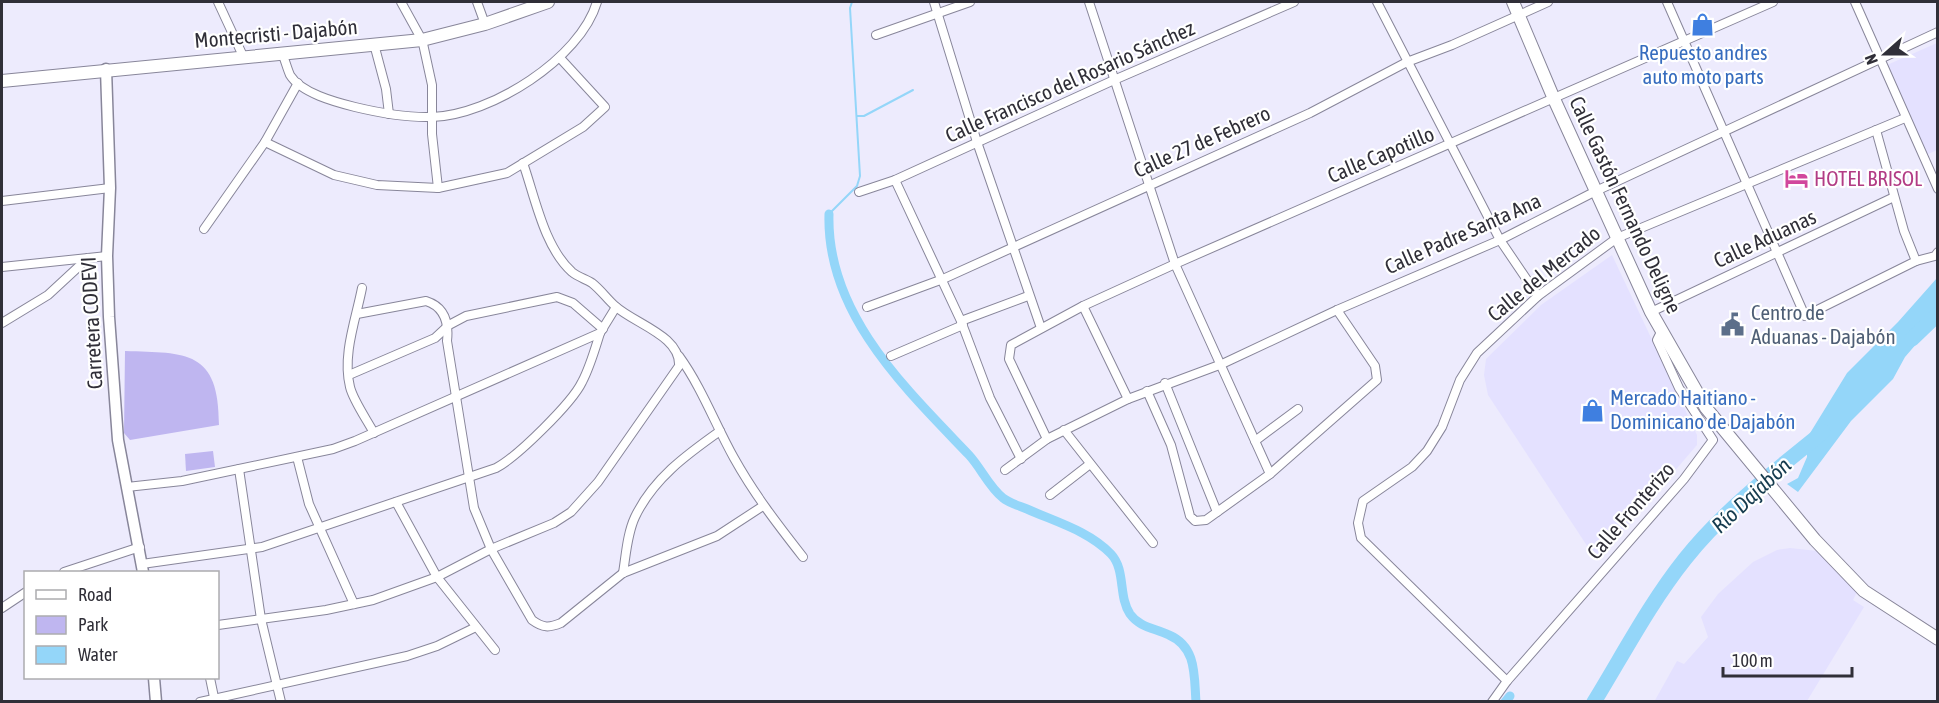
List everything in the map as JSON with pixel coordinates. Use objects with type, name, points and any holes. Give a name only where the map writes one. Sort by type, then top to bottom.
[{"type":"main road","name":"Montecristi - Dajabón","points":[[2,81],[422,39],[485,24],[548,2]]},
{"type":"main road","name":"Calle Gastón Fernando Deligne","points":[[1513,2],[1554,99],[1651,312],[1714,418],[1803,526],[1864,591],[1938,639]]},
{"type":"street","points":[[216,2],[243,57]]},
{"type":"street","points":[[401,2],[422,39],[432,85],[434,117],[432,134],[438,188]]},
{"type":"street","points":[[477,2],[485,24]]},
{"type":"street","points":[[282,53],[290,75],[298,83],[341,103],[389,114],[434,117],[483,105],[514,92],[560,58],[584,32],[597,2]]},
{"type":"street","points":[[934,2],[977,142],[1028,296],[1041,328]]},
{"type":"street","points":[[876,34],[970,2]]},
{"type":"street","points":[[1089,2],[1175,264],[1270,474]]},
{"type":"street","name":"Calle Francisco del Rosario Sánchez","points":[[859,192],[895,180],[1114,80],[1294,2]]},
{"type":"street","points":[[1377,2],[1500,240],[1538,296]]},
{"type":"street","name":"Calle 27 de Febrero","points":[[867,307],[943,279],[1310,113],[1407,62],[1548,2]]},
{"type":"street","points":[[1667,2],[1805,316],[1916,261],[1935,256],[1938,252]]},
{"type":"street","name":"Calle Capotillo","points":[[1047,439],[1009,359],[1011,345],[1083,306],[1175,264],[1554,99],[1683,39],[1773,2]]},
{"type":"street","points":[[1855,2],[1938,189]]},
{"type":"street","name":"Calle Padre Santa Ana","points":[[1005,470],[1047,439],[1128,399],[1165,383],[1222,364],[1337,309],[1500,240],[1596,192],[1938,32]]},
{"type":"street","points":[[374,44],[386,89],[389,114]]},
{"type":"street","points":[[265,142],[334,175],[377,185],[438,188],[507,173],[583,127],[605,106],[560,58]]},
{"type":"street","name":"Carretera CODEVI","points":[[106,69],[110,188],[107,256],[117,440],[140,547],[142,568]]},
{"type":"street","points":[[204,229],[265,142],[298,83]]},
{"type":"street","name":"Calle del Mercado","points":[[1507,681],[1361,538],[1358,523],[1363,501],[1412,468],[1427,450],[1442,427],[1460,380],[1478,353],[1538,296],[1617,238],[1905,118]]},
{"type":"street","points":[[1876,130],[1894,197],[1916,261]]},
{"type":"street","points":[[523,163],[549,237],[560,258],[573,273],[592,283],[616,307],[674,345],[696,378],[720,430],[763,506],[803,557]]},
{"type":"street","points":[[895,180],[943,279],[990,398],[1021,459]]},
{"type":"street","points":[[2,201],[110,188]]},
{"type":"street","name":"Calle Aduanas","points":[[1651,312],[1894,197]]},
{"type":"street","points":[[2,267],[107,256]]},
{"type":"street","points":[[2,323],[48,295],[88,258]]},
{"type":"street","points":[[362,288],[349,349],[350,388],[374,433]]},
{"type":"street","points":[[891,356],[1028,296]]},
{"type":"street","points":[[349,375],[435,338],[448,326],[466,316],[557,297],[573,303],[602,331]]},
{"type":"street","points":[[357,314],[426,300],[441,309],[448,326],[447,341],[467,476],[474,508],[491,549],[532,620],[541,626],[550,627],[561,623],[623,573],[717,536],[763,506]]},
{"type":"street","points":[[1083,306],[1128,399]]},
{"type":"street","points":[[142,568],[288,540],[508,461],[534,439],[582,384],[602,331],[616,307]]},
{"type":"street","points":[[1147,391],[1171,445],[1190,516],[1200,522],[1270,474],[1377,380],[1375,366],[1337,309]]},
{"type":"street","name":"Calle Fronterizo","points":[[1492,702],[1507,681],[1684,479],[1713,440],[1679,388],[1657,340],[1662,330]]},
{"type":"street","points":[[127,487],[182,482],[333,449],[374,433],[602,331]]},
{"type":"street","points":[[219,625],[354,604],[437,577],[491,549],[554,523],[571,512],[598,482],[679,366],[680,356]]},
{"type":"street","points":[[1165,383],[1217,512]]},
{"type":"street","points":[[1255,441],[1298,409]]},
{"type":"street","points":[[623,573],[634,518],[648,497],[678,460],[720,430]]},
{"type":"street","points":[[1064,430],[1153,543]]},
{"type":"street","points":[[297,457],[309,504],[354,604]]},
{"type":"street","points":[[1050,495],[1090,464]]},
{"type":"street","points":[[239,469],[261,619],[279,686],[281,702]]},
{"type":"street","points":[[396,502],[437,577],[495,650]]},
{"type":"street","points":[[70,571],[140,547]]},
{"type":"street","points":[[2,608],[24,593]]},
{"type":"street","points":[[200,702],[407,656],[437,646],[476,627]]},
{"type":"street","points":[[154,679],[156,702]]},
{"type":"street","points":[[210,679],[215,700]]},
{"type":"shaded area","points":[[1937,43],[1937,150],[1926,155],[1887,65]]},
{"type":"shaded area","name":"Mercado Haitiano - Dominicano de Dajabón","points":[[1612,255],[1697,435],[1697,445],[1597,561],[1488,395],[1484,375],[1486,359],[1541,305]]},
{"type":"shaded area","points":[[1790,548],[1817,551],[1858,590],[1853,600],[1864,607],[1807,701],[1654,702],[1677,661],[1684,664],[1708,637],[1701,617],[1718,594],[1753,562],[1777,550]]},
{"type":"green space","points":[[125,351],[182,356],[206,369],[213,382],[218,400],[219,425],[130,440],[124,433]]},
{"type":"green space","points":[[213,451],[215,467],[186,471],[185,454]]},
{"type":"water","points":[[1937,278],[1937,311],[1926,323],[1924,335],[1905,357],[1893,379],[1851,421],[1798,492],[1787,484],[1798,478],[1807,457],[1807,438],[1847,373],[1898,322]]},
{"type":"waterway","points":[[829,214],[857,186],[860,176],[850,8],[852,2]]},
{"type":"waterway","points":[[857,116],[864,116],[913,90]]},
{"type":"waterway","points":[[829,214],[832,250],[841,285],[855,317],[874,347],[896,376],[969,455],[1003,498],[1082,533],[1111,554],[1119,568],[1124,599],[1130,614],[1143,625],[1178,640],[1185,647],[1192,663],[1196,702]]},
{"type":"waterway","name":"Río Dajabón","points":[[1912,339],[1938,314]]},
{"type":"waterway","name":"Río Dajabón","points":[[1594,702],[1660,593],[1700,541],[1751,492],[1823,432]]},
{"type":"waterway","points":[[1505,702],[1510,696]]},
{"type":"place","name":"Repuesto andres auto moto parts","points":[[1703,25]]},
{"type":"place","name":"HOTEL BRISOL","points":[[1796,179]]},
{"type":"place","name":"Centro de Aduanas - Dajabón","points":[[1733,325]]},
{"type":"place","name":"Mercado Haitiano - Dominicano de Dajabón","points":[[1592,410]]}]
